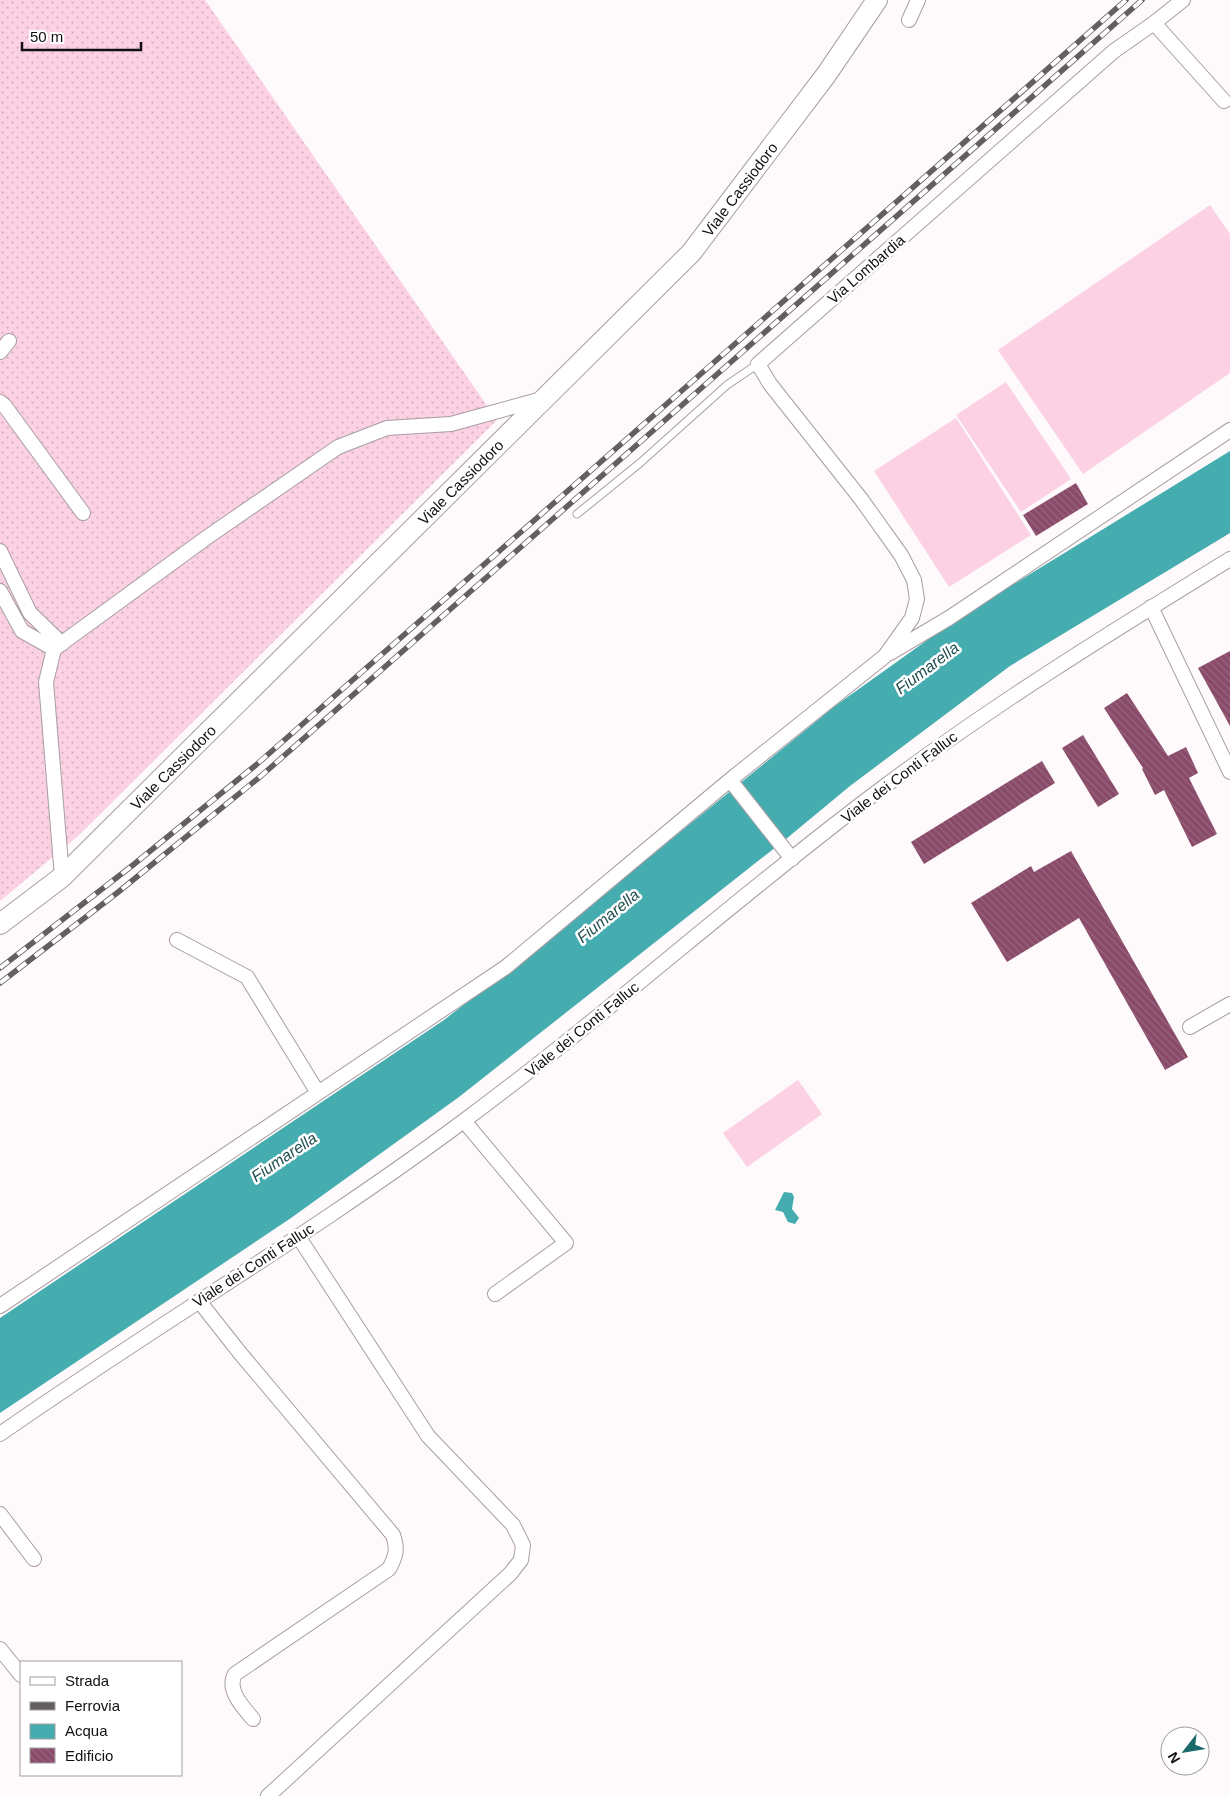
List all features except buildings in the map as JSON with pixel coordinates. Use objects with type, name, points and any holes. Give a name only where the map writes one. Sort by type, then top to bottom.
[{"type":"main road","name":"Viale Cassiodoro","points":[[0,924],[62,877],[547,398],[691,253],[826,75],[877,0]]},
{"type":"street","points":[[909,20],[918,0]]},
{"type":"street","name":"Via Lombardia","points":[[758,364],[1114,51],[1183,0]]},
{"type":"street","points":[[1154,23],[1224,101]]},
{"type":"street","points":[[0,352],[10,341]]},
{"type":"street","points":[[758,364],[770,384],[861,499],[901,555],[914,580],[917,599],[912,618],[885,656]]},
{"type":"street","points":[[62,877],[46,682],[58,646],[206,538],[338,447],[387,428],[451,424],[547,398]]},
{"type":"street","points":[[0,402],[83,512]]},
{"type":"street","points":[[0,1306],[506,967],[733,783],[885,656],[949,618],[1230,430]]},
{"type":"street","points":[[0,551],[30,613],[58,646]]},
{"type":"street","name":"Viale dei Conti Falluc","points":[[0,1434],[383,1179],[464,1121],[543,1061],[880,790],[976,720],[1151,607],[1230,559]]},
{"type":"street","points":[[0,591],[22,631],[58,646]]},
{"type":"street","points":[[1151,607],[1230,772]]},
{"type":"street","points":[[733,783],[792,859]]},
{"type":"street","points":[[177,940],[247,977],[318,1093]]},
{"type":"street","points":[[1190,1027],[1230,1004]]},
{"type":"street","points":[[464,1121],[566,1243],[495,1294]]},
{"type":"street","points":[[268,1796],[510,1574],[522,1560],[523,1544],[513,1525],[428,1436],[298,1236]]},
{"type":"street","points":[[199,1301],[240,1353],[393,1535],[397,1546],[396,1557],[389,1569],[235,1674],[232,1680],[233,1691],[253,1720]]},
{"type":"street","points":[[0,1514],[34,1558]]},
{"type":"street","points":[[0,1649],[20,1674]]},
{"type":"lane","name":"Via Lombardia","points":[[577,514],[640,462],[727,385],[758,364]]},
{"type":"shaded area","points":[[0,0],[205,0],[497,420],[78,836],[0,901]]},
{"type":"shaded area","points":[[1210,205],[1230,234],[1230,373],[1083,474],[998,350]]},
{"type":"shaded area","points":[[1006,382],[1071,479],[1021,512],[956,415]]},
{"type":"shaded area","points":[[956,418],[1031,535],[949,587],[874,471]]},
{"type":"shaded area","points":[[798,1080],[822,1114],[747,1167],[723,1133]]},
{"type":"water","name":"Fiumarella","points":[[1230,451],[1230,533],[1010,666],[850,786],[786,839],[459,1097],[291,1218],[0,1413],[0,1318],[444,1020],[551,937],[835,706],[954,621]]},
{"type":"water","points":[[784,1192],[792,1193],[794,1197],[792,1209],[799,1218],[795,1224],[788,1222],[783,1212],[775,1210]]},
{"type":"railway","points":[[0,968],[133,865],[256,765],[1126,0]]},
{"type":"railway","points":[[0,983],[117,893],[261,776],[1142,0]]}]
